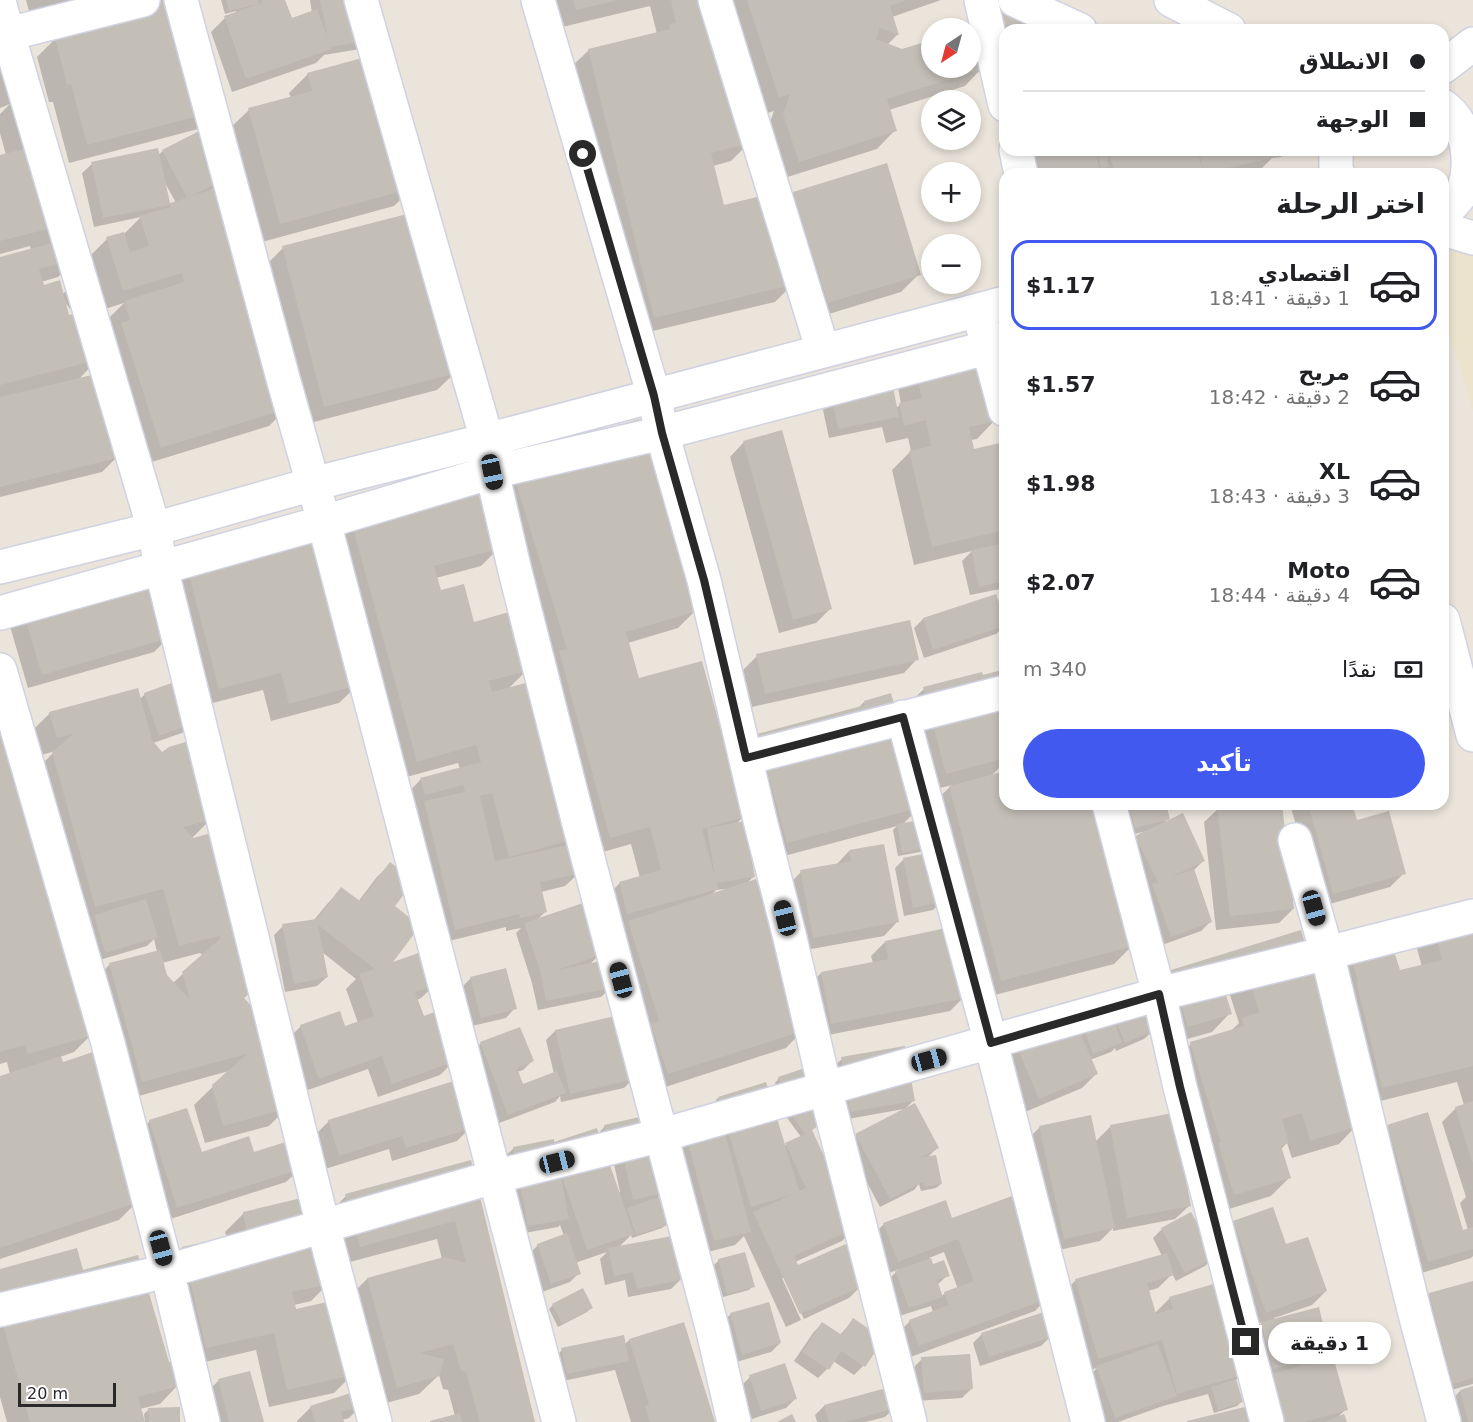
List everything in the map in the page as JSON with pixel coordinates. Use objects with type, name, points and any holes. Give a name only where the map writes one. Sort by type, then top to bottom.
[{"type":"street","points":[[143,0],[3,25],[154,530],[161,567],[323,1226],[375,1422]]},
{"type":"street","points":[[181,0],[324,522],[559,1422]]},
{"type":"street","points":[[361,0],[488,440],[492,472],[515,571],[579,824],[713,1331],[734,1422]]},
{"type":"street","points":[[538,0],[654,396],[662,433],[704,580],[825,1088],[910,1422]]},
{"type":"street","points":[[715,0],[823,351]]},
{"type":"street","points":[[981,0],[999,79]]},
{"type":"street","points":[[1015,0],[1067,24]]},
{"type":"street","points":[[1171,0],[1217,24]]},
{"type":"street","points":[[1449,62],[1473,44]]},
{"type":"street","points":[[1449,110],[1464,130],[1472,160],[1465,187],[1449,208]]},
{"type":"street","points":[[1449,231],[1473,238]]},
{"type":"street","points":[[0,567],[154,530],[313,484],[488,440],[991,306],[999,361]]},
{"type":"street","points":[[0,613],[492,472],[662,433],[997,345]]},
{"type":"street","points":[[1449,643],[1473,735]]},
{"type":"street","points":[[0,670],[108,1043],[203,1422]]},
{"type":"street","points":[[746,758],[999,693]]},
{"type":"street","points":[[903,717],[991,1043],[1088,1422]]},
{"type":"street","points":[[1110,810],[1159,994],[1180,1087],[1267,1422]]},
{"type":"street","points":[[1294,840],[1327,953],[1415,1314],[1444,1422]]},
{"type":"street","points":[[0,1310],[167,1271],[494,1177],[662,1135],[1159,994],[1473,916]]},
{"type":"shaded area","points":[[1458,249],[1473,252],[1473,410],[1449,332],[1449,255]]},
{"type":"building","points":[[139,0],[188,0],[218,111],[87,145],[71,84],[67,85],[55,38]]},
{"type":"building","points":[[226,0],[258,0],[259,4],[229,11]]},
{"type":"building","points":[[261,0],[285,0],[292,18],[317,9],[327,36],[320,0],[363,0],[370,40],[331,47],[332,49],[246,79],[224,16],[262,3]]},
{"type":"building","points":[[573,0],[615,0],[615,1],[576,10]]},
{"type":"building","points":[[671,0],[716,0],[751,143],[711,153],[724,205],[773,193],[795,284],[654,318],[588,49],[670,29],[669,24],[676,23]]},
{"type":"building","points":[[747,0],[907,0],[890,6],[899,35],[880,28],[876,39],[902,49],[921,43],[921,78],[953,78],[887,99],[897,131],[799,162],[783,114],[790,94],[779,98]]},
{"type":"building","points":[[993,0],[1046,0],[1048,9],[1094,24],[1000,24]]},
{"type":"building","points":[[377,54],[414,188],[280,224],[248,108],[312,91],[307,73]]},
{"type":"building","points":[[981,57],[985,68],[981,69]]},
{"type":"building","points":[[209,126],[234,175],[191,196],[230,184],[289,408],[161,448],[121,323],[130,320],[124,301],[184,282],[182,273],[123,291],[106,237],[124,232],[130,252],[149,246],[140,216],[170,207],[170,205],[103,218],[91,162],[158,148],[170,203],[187,198],[162,150]]},
{"type":"building","points":[[27,148],[78,259],[39,269],[44,285],[60,280],[69,315],[88,310],[101,359],[0,385],[0,257],[52,243],[48,229],[0,241],[0,155]]},
{"type":"building","points":[[1036,156],[1096,156],[1100,168],[1039,168]]},
{"type":"building","points":[[1098,156],[1106,156],[1109,167],[1101,168]]},
{"type":"building","points":[[1110,156],[1199,156],[1202,168],[1113,168]]},
{"type":"building","points":[[1200,156],[1274,156],[1228,168],[1202,168]]},
{"type":"building","points":[[887,163],[921,275],[828,303],[793,192]]},
{"type":"building","points":[[415,212],[457,373],[324,407],[282,246]]},
{"type":"building","points":[[981,353],[997,421],[969,427],[974,449],[999,443],[999,531],[932,547],[909,451],[931,446],[926,420],[904,426],[899,403],[922,398],[915,368]]},
{"type":"building","points":[[96,374],[117,458],[0,487],[0,397]]},
{"type":"building","points":[[893,387],[899,417],[838,429],[832,399]]},
{"type":"building","points":[[639,419],[698,611],[626,632],[639,678],[702,661],[745,817],[702,829],[715,877],[707,828],[745,821],[755,877],[717,883],[719,889],[627,914],[619,882],[661,870],[650,827],[610,838],[559,651],[567,649],[512,470],[578,438]]},
{"type":"building","points":[[782,430],[832,609],[793,620],[743,441]]},
{"type":"building","points":[[482,477],[501,548],[434,566],[441,590],[464,584],[474,622],[513,611],[529,670],[489,681],[492,692],[533,681],[575,839],[509,857],[492,793],[480,796],[495,861],[573,844],[581,873],[540,882],[547,912],[520,918],[519,914],[455,930],[424,801],[465,792],[463,785],[425,795],[420,778],[481,762],[476,745],[417,762],[349,514]]},
{"type":"building","points":[[316,524],[359,685],[289,704],[281,673],[219,689],[188,572]]},
{"type":"building","points":[[999,544],[999,582],[979,587],[971,550]]},
{"type":"building","points":[[148,565],[169,638],[42,675],[20,601]]},
{"type":"building","points":[[996,594],[999,603],[999,628],[933,650],[923,618]]},
{"type":"building","points":[[910,620],[919,660],[765,694],[756,654]]},
{"type":"building","points":[[999,671],[999,760],[946,774],[923,687],[982,672],[983,675]]},
{"type":"building","points":[[177,681],[192,724],[159,736],[144,693]]},
{"type":"building","points":[[138,688],[152,740],[162,752],[169,747],[192,740],[214,819],[183,827],[193,838],[219,831],[261,983],[244,998],[266,1022],[289,1108],[223,1126],[212,1085],[247,1054],[142,1082],[109,963],[160,950],[167,975],[190,1000],[182,972],[221,938],[219,936],[179,946],[163,889],[95,907],[52,752],[73,734],[57,738],[49,712]]},
{"type":"building","points":[[891,693],[922,807],[787,843],[757,734],[865,705],[864,701]]},
{"type":"building","points":[[11,733],[94,1035],[28,1054],[25,1045],[0,1052],[0,736]]},
{"type":"building","points":[[999,773],[999,810],[1098,810],[1134,946],[1001,981],[949,786]]},
{"type":"building","points":[[1130,810],[1168,810],[1170,819],[1135,828]]},
{"type":"building","points":[[1217,810],[1283,810],[1294,909],[1230,916]]},
{"type":"building","points":[[1310,810],[1354,810],[1357,820],[1389,811],[1406,874],[1333,894]]},
{"type":"building","points":[[1183,813],[1205,861],[1171,877],[1194,869],[1212,922],[1171,937],[1152,884],[1158,882],[1135,836]]},
{"type":"building","points":[[921,820],[926,848],[902,853],[897,824]]},
{"type":"building","points":[[884,844],[899,922],[813,938],[800,870],[851,861],[849,850]]},
{"type":"building","points":[[933,852],[944,901],[913,908],[903,858]]},
{"type":"building","points":[[390,862],[414,881],[395,906],[420,926],[393,962],[424,951],[437,985],[415,992],[424,1016],[437,1011],[456,1061],[392,1084],[382,1056],[319,1079],[300,1025],[340,1011],[345,1026],[374,1016],[359,974],[375,969],[318,925],[328,977],[294,984],[282,924],[317,919],[341,887],[360,901]]},
{"type":"building","points":[[756,879],[806,1030],[668,1074],[651,1024],[659,1021],[628,921]]},
{"type":"building","points":[[146,899],[158,937],[105,953],[94,915]]},
{"type":"building","points":[[1473,899],[1473,1066],[1382,1088],[1356,981],[1358,981],[1345,939],[1393,948],[1400,970],[1442,960],[1430,910]]},
{"type":"building","points":[[592,900],[601,955],[557,970],[606,960],[612,988],[546,1001],[541,973],[524,923]]},
{"type":"building","points":[[951,927],[966,998],[831,1024],[821,972],[888,959],[885,941]]},
{"type":"building","points":[[1301,930],[1359,1126],[1310,1141],[1302,1113],[1282,1119],[1289,1143],[1281,1146],[1291,1178],[1234,1195],[1218,1143],[1221,1143],[1190,1042],[1244,1026],[1242,1018],[1259,1012],[1242,955],[1232,959],[1238,981],[1223,986],[1232,1014],[1188,1027],[1171,970]]},
{"type":"building","points":[[506,968],[517,1009],[481,1018],[470,977]]},
{"type":"building","points":[[1136,983],[1155,1030],[1125,1043],[1106,995]]},
{"type":"building","points":[[1104,995],[1122,1043],[1093,1054],[1075,1006]]},
{"type":"building","points":[[1067,1001],[1098,1074],[1039,1099],[1008,1026]]},
{"type":"building","points":[[619,1015],[635,1079],[570,1094],[555,1030]]},
{"type":"building","points":[[520,1027],[534,1061],[517,1068],[523,1084],[557,1071],[566,1093],[508,1115],[480,1042]]},
{"type":"building","points":[[905,1046],[915,1101],[850,1112],[841,1057]]},
{"type":"building","points":[[93,1052],[139,1202],[0,1248],[0,1076],[61,1056],[63,1062]]},
{"type":"building","points":[[805,1068],[814,1092],[787,1102],[778,1077]]},
{"type":"building","points":[[470,1076],[473,1128],[406,1148],[402,1136],[339,1156],[328,1120]]},
{"type":"building","points":[[766,1082],[799,1191],[806,1188],[785,1143],[805,1134],[788,1110],[810,1095],[827,1120],[812,1130],[857,1227],[794,1256],[798,1265],[846,1244],[865,1285],[800,1314],[753,1212],[791,1195],[751,1207],[718,1097]]},
{"type":"building","points":[[1473,1101],[1473,1162],[1472,1162],[1455,1107]]},
{"type":"building","points":[[717,1103],[751,1232],[714,1241],[680,1113]]},
{"type":"building","points":[[915,1103],[939,1148],[919,1158],[936,1155],[942,1184],[925,1187],[923,1182],[890,1199],[855,1134]]},
{"type":"building","points":[[187,1108],[202,1152],[249,1136],[254,1152],[292,1140],[301,1169],[177,1208],[149,1120]]},
{"type":"building","points":[[1428,1112],[1463,1230],[1473,1227],[1473,1249],[1428,1262],[1387,1125]]},
{"type":"building","points":[[1173,1113],[1191,1206],[1127,1218],[1110,1125]]},
{"type":"building","points":[[1091,1115],[1115,1228],[1064,1239],[1039,1126]]},
{"type":"building","points":[[644,1116],[664,1193],[633,1200],[623,1156],[612,1158],[604,1125]]},
{"type":"building","points":[[597,1128],[634,1234],[587,1250],[560,1171],[569,1219],[528,1226],[513,1147],[554,1139],[554,1142]]},
{"type":"building","points":[[471,1160],[535,1422],[480,1422],[466,1372],[461,1371],[453,1344],[420,1353],[444,1359],[439,1376],[397,1388],[367,1278],[444,1257],[466,1263],[455,1221],[360,1247],[345,1194]]},
{"type":"building","points":[[310,1196],[330,1284],[292,1292],[296,1309],[336,1300],[353,1375],[287,1390],[274,1333],[206,1348],[182,1247],[247,1232],[243,1212]]},
{"type":"building","points":[[1012,1196],[1050,1298],[919,1346],[909,1320],[949,1305],[944,1292],[974,1281],[958,1239],[898,1262],[883,1223],[946,1200],[952,1218]]},
{"type":"building","points":[[659,1197],[668,1225],[636,1235],[627,1208]]},
{"type":"building","points":[[1273,1207],[1286,1244],[1308,1237],[1327,1291],[1266,1313],[1233,1221]]},
{"type":"building","points":[[1191,1212],[1216,1257],[1185,1273],[1161,1228]]},
{"type":"building","points":[[567,1233],[581,1274],[551,1284],[537,1244]]},
{"type":"building","points":[[672,1236],[681,1280],[637,1289],[633,1272],[614,1276],[608,1248]]},
{"type":"building","points":[[77,1248],[83,1270],[138,1255],[169,1362],[173,1361],[179,1386],[138,1397],[145,1422],[30,1422],[0,1314],[0,1269]]},
{"type":"building","points":[[745,1252],[755,1287],[727,1294],[718,1259]]},
{"type":"building","points":[[1167,1253],[1174,1275],[1147,1283],[1156,1314],[1173,1309],[1169,1297],[1217,1283],[1243,1375],[1177,1394],[1162,1340],[1098,1359],[1075,1279]]},
{"type":"building","points":[[931,1258],[933,1264],[944,1260],[950,1276],[937,1280],[943,1297],[909,1308],[895,1271]]},
{"type":"building","points":[[1473,1281],[1473,1378],[1453,1384],[1429,1293]]},
{"type":"building","points":[[583,1288],[593,1308],[562,1324],[552,1304]]},
{"type":"building","points":[[769,1302],[781,1343],[742,1355],[730,1313]]},
{"type":"building","points":[[1319,1307],[1330,1354],[1273,1369],[1261,1322]]},
{"type":"building","points":[[1044,1312],[1052,1337],[989,1357],[981,1333]]},
{"type":"building","points":[[853,1318],[884,1339],[865,1367],[841,1351],[829,1370],[802,1352],[822,1322],[842,1335]]},
{"type":"building","points":[[684,1322],[715,1422],[650,1422],[645,1406],[649,1404],[629,1339]]},
{"type":"building","points":[[624,1335],[629,1361],[567,1374],[561,1348]]},
{"type":"building","points":[[1158,1344],[1177,1396],[1115,1418],[1096,1366]]},
{"type":"building","points":[[970,1354],[973,1389],[924,1393],[921,1357]]},
{"type":"building","points":[[1333,1356],[1348,1410],[1305,1422],[1285,1422],[1272,1374]]},
{"type":"building","points":[[785,1363],[797,1399],[761,1411],[749,1375]]},
{"type":"building","points":[[250,1371],[264,1422],[229,1422],[218,1379]]},
{"type":"building","points":[[1236,1379],[1243,1402],[1218,1410],[1211,1387]]},
{"type":"building","points":[[1473,1386],[1473,1422],[1468,1422],[1460,1390]]},
{"type":"building","points":[[890,1387],[896,1408],[846,1422],[829,1422],[824,1405]]},
{"type":"building","points":[[360,1390],[365,1405],[341,1412],[344,1422],[315,1422],[310,1406]]},
{"type":"building","points":[[1249,1406],[1253,1422],[1187,1422],[1187,1421]]},
{"type":"building","points":[[180,1407],[180,1422],[149,1422],[148,1408]]},
{"type":"building","points":[[460,1413],[462,1422],[430,1422],[430,1421]]},
{"type":"building","points":[[792,1414],[796,1422],[777,1422]]},
{"type":"building","points":[[1344,1414],[1347,1422],[1324,1422]]},
{"type":"route","points":[[583,154],[654,396],[662,433],[704,580],[746,758],[903,717],[991,1043],[1159,994],[1180,1087],[1246,1342]]}]
